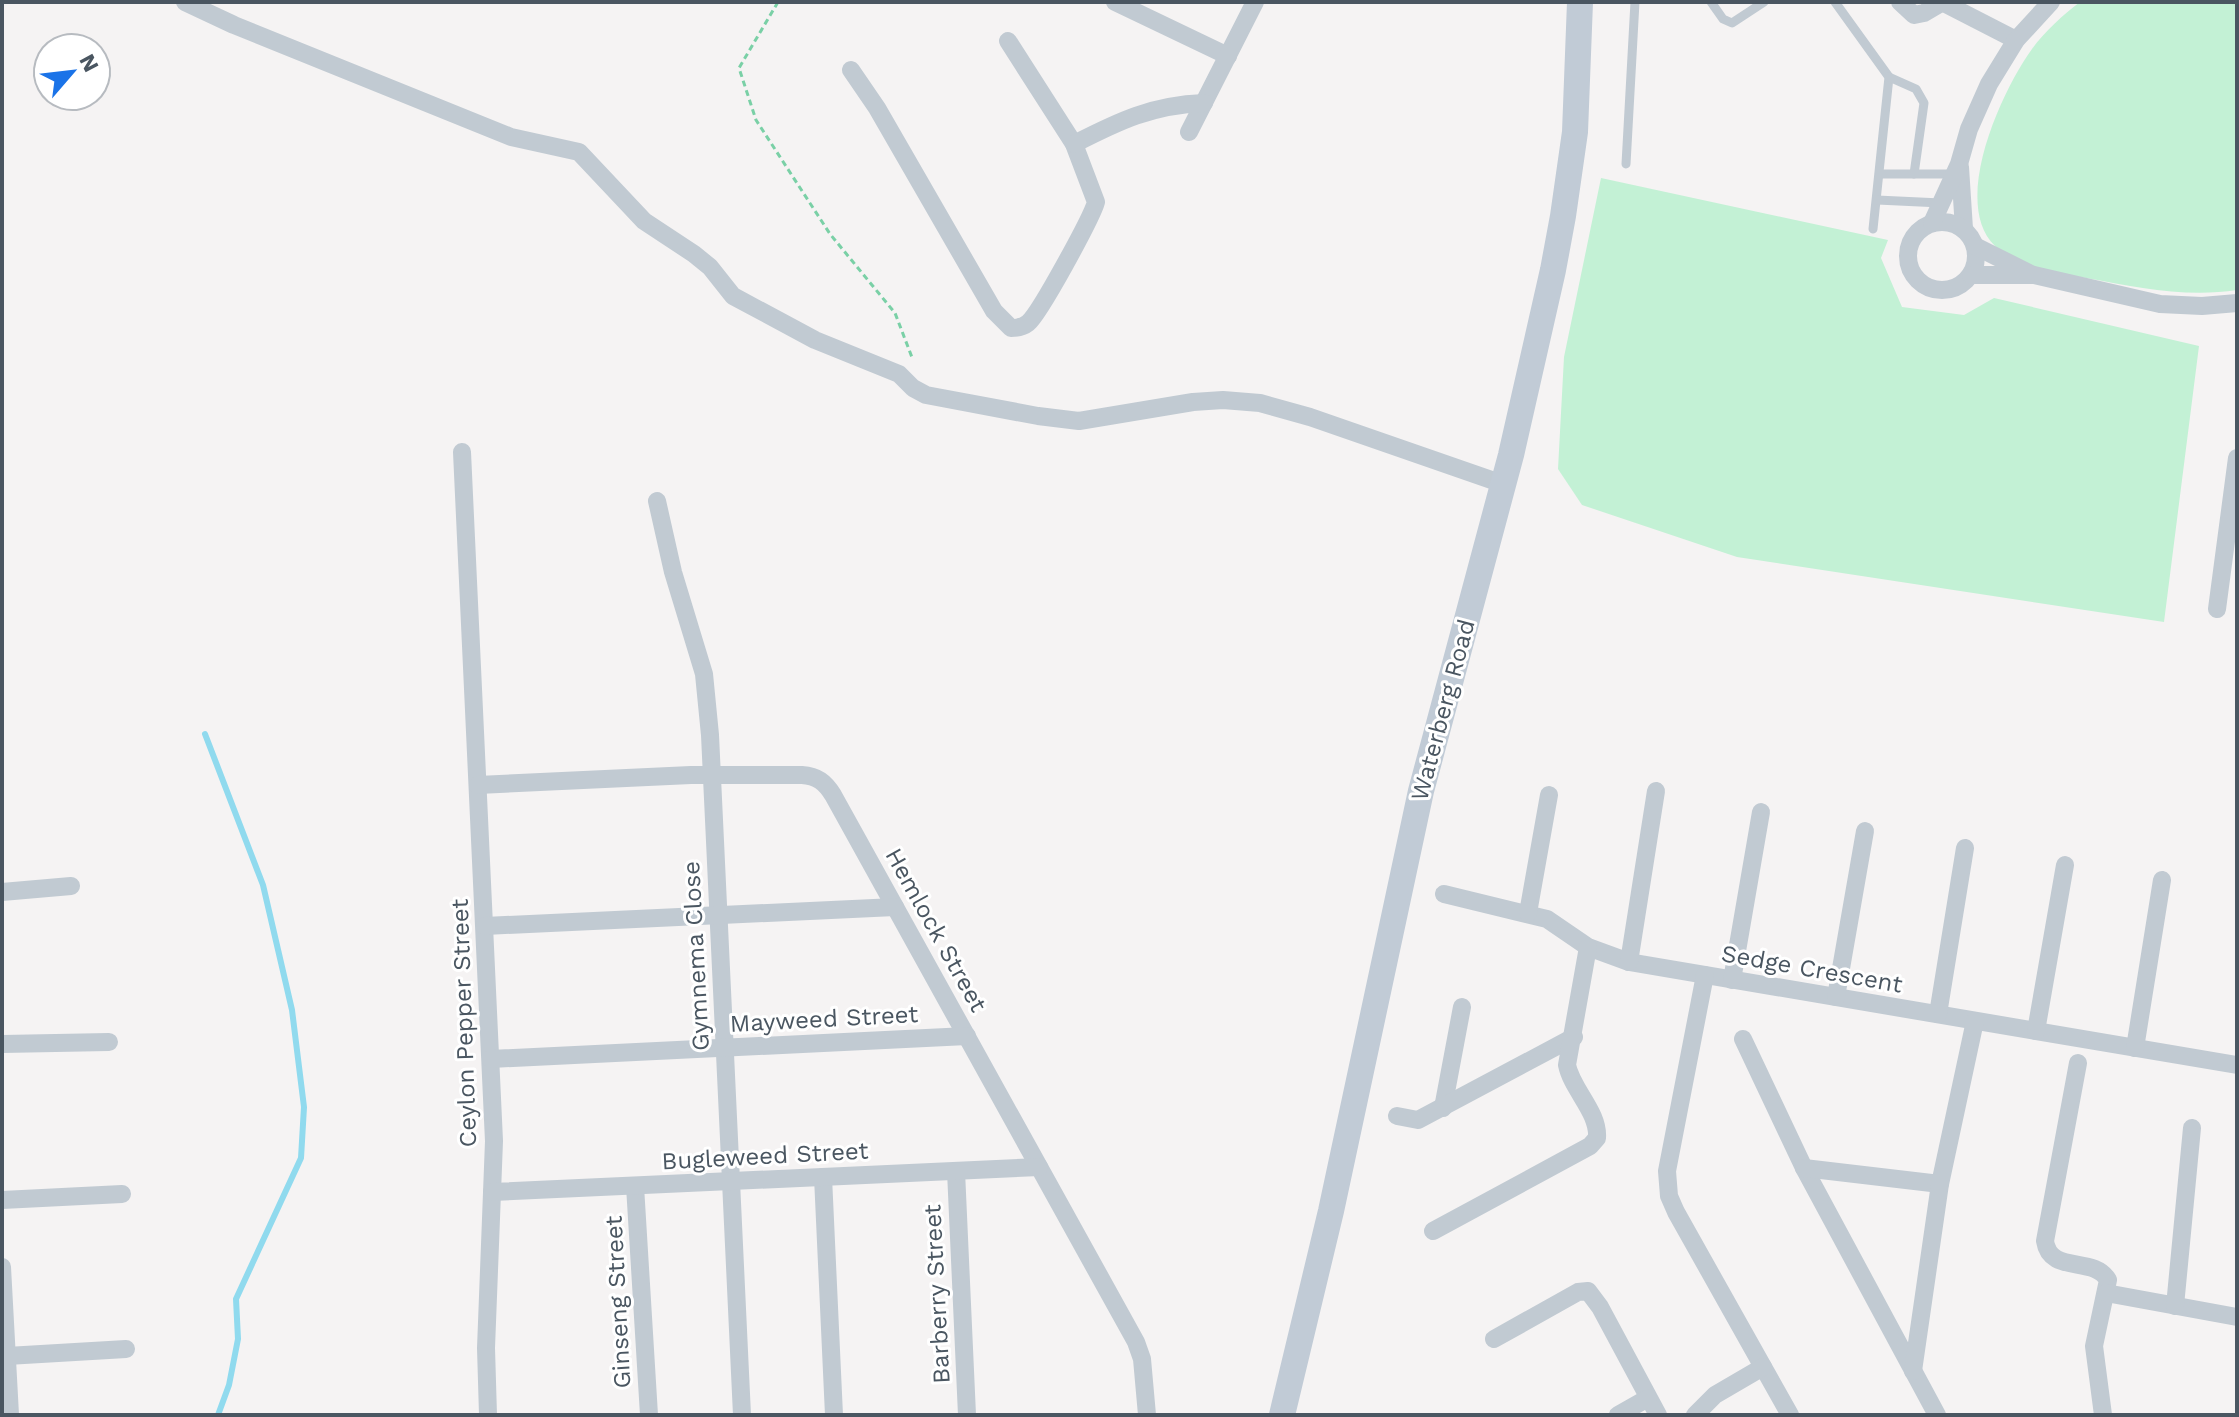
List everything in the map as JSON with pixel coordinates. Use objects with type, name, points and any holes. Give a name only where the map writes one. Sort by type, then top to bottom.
[{"type":"street","points":[[185,2],[234,25],[511,137],[579,152],[644,221],[702,261],[733,296],[815,340],[899,374],[913,388],[926,395],[1079,421],[1193,402],[1223,400],[1260,403],[1310,417],[1503,484]]},
{"type":"street","points":[[1115,2],[1228,56]]},
{"type":"street","points":[[1189,132],[1255,2]]},
{"type":"street","name":"Waterberg Road","points":[[1282,1415],[1331,1211],[1421,791],[1503,484],[1565,208],[1577,114],[1580,2]]},
{"type":"street","points":[[1900,2],[1914,15],[1942,2],[2016,40]]},
{"type":"street","points":[[1932,223],[1954,223],[1964,229],[1975,246],[1976,261],[1971,275],[1955,288],[1945,290],[1926,286],[1911,272],[1908,263],[1910,243],[1915,234],[1932,223],[1957,169],[1983,97],[2016,40],[2051,2]]},
{"type":"street","points":[[851,70],[877,108],[994,311],[1011,328],[1020,327],[1032,320],[1094,208],[1094,193],[1074,144],[1008,41]]},
{"type":"street","points":[[1074,144],[1153,108],[1204,103]]},
{"type":"street","points":[[1957,169],[1964,229]]},
{"type":"street","points":[[1975,246],[2034,275]]},
{"type":"street","points":[[1971,275],[2034,275],[2160,304],[2202,306],[2237,303]]},
{"type":"street","name":"Ceylon Pepper Street","points":[[462,452],[491,1059],[492,1192],[486,1348],[488,1415]]},
{"type":"street","points":[[2217,609],[2237,465]]},
{"type":"street","name":"Gymnema Close","points":[[657,501],[673,572],[704,674],[712,775],[742,1415]]},
{"type":"street","name":"Hemlock Street","points":[[478,785],[712,775],[802,775],[818,778],[833,795],[1136,1342],[1142,1359],[1147,1415]]},
{"type":"street","points":[[1629,962],[1656,791]]},
{"type":"street","points":[[1528,913],[1549,795]]},
{"type":"street","points":[[1732,980],[1761,812]]},
{"type":"street","points":[[1836,997],[1865,831]]},
{"type":"street","points":[[1938,1014],[1965,848]]},
{"type":"street","points":[[2036,1031],[2065,865]]},
{"type":"street","points":[[2135,1048],[2162,880]]},
{"type":"street","points":[[2,892],[71,886]]},
{"type":"street","points":[[1444,894],[1547,919],[1588,947],[1629,962],[1705,975]]},
{"type":"street","points":[[485,926],[895,907]]},
{"type":"street","points":[[1433,1231],[1595,1142],[1597,1126],[1571,1081],[1567,1065],[1588,947]]},
{"type":"street","name":"Sedge Crescent","points":[[1790,1415],[1676,1212],[1667,1187],[1671,1148],[1705,975],[2135,1048],[2236,1059]]},
{"type":"street","points":[[1443,1108],[1462,1007]]},
{"type":"street","points":[[1913,1371],[1940,1184],[1975,1021]]},
{"type":"street","name":"Mayweed Street","points":[[491,1059],[967,1036]]},
{"type":"street","points":[[1397,1116],[1418,1120],[1574,1037]]},
{"type":"street","points":[[1743,1039],[1804,1168],[1937,1415]]},
{"type":"street","points":[[2,1044],[109,1042]]},
{"type":"street","points":[[2078,1063],[2046,1247],[2055,1259],[2102,1272],[2108,1280],[2094,1346],[2103,1415]]},
{"type":"street","points":[[2175,1306],[2192,1128]]},
{"type":"street","name":"Bugleweed Street","points":[[492,1192],[1039,1167]]},
{"type":"street","points":[[1804,1168],[1940,1184]]},
{"type":"street","name":"Barberry Street","points":[[956,1171],[967,1415]]},
{"type":"street","points":[[823,1177],[834,1415]]},
{"type":"street","name":"Ginseng Street","points":[[635,1186],[649,1415]]},
{"type":"street","points":[[2,1200],[122,1194]]},
{"type":"street","points":[[2,1267],[10,1415]]},
{"type":"street","points":[[1494,1339],[1578,1292],[1588,1291],[1600,1307],[1658,1415]]},
{"type":"street","points":[[2106,1293],[2237,1317]]},
{"type":"street","points":[[7,1356],[126,1349]]},
{"type":"street","points":[[1695,1415],[1715,1395],[1763,1367]]},
{"type":"street","points":[[1618,1415],[1648,1398]]},
{"type":"lane","points":[[1626,164],[1635,2]]},
{"type":"lane","points":[[1711,2],[1723,19],[1732,23],[1764,2]]},
{"type":"lane","points":[[1835,2],[1889,77],[1916,89],[1924,103],[1914,174]]},
{"type":"lane","points":[[1873,229],[1889,77]]},
{"type":"lane","points":[[1880,174],[1957,169]]},
{"type":"lane","points":[[1877,200],[1941,203]]},
{"type":"path","points":[[778,2],[739,68],[756,120],[830,234],[895,313],[926,395]]},
{"type":"green space","points":[[2080,2],[2237,2],[2237,290],[2199,293],[2161,290],[2038,270],[1998,249],[1982,227],[1978,203],[1979,176],[1995,118],[2032,49],[2054,24]]},
{"type":"green space","points":[[1601,178],[1888,240],[1881,258],[1902,307],[1964,315],[1994,298],[2199,346],[2164,622],[1737,557],[1582,505],[1558,469],[1564,357]]},
{"type":"waterway","points":[[205,734],[263,885],[292,1010],[304,1107],[301,1158],[236,1299],[238,1339],[229,1385],[218,1415]]}]
